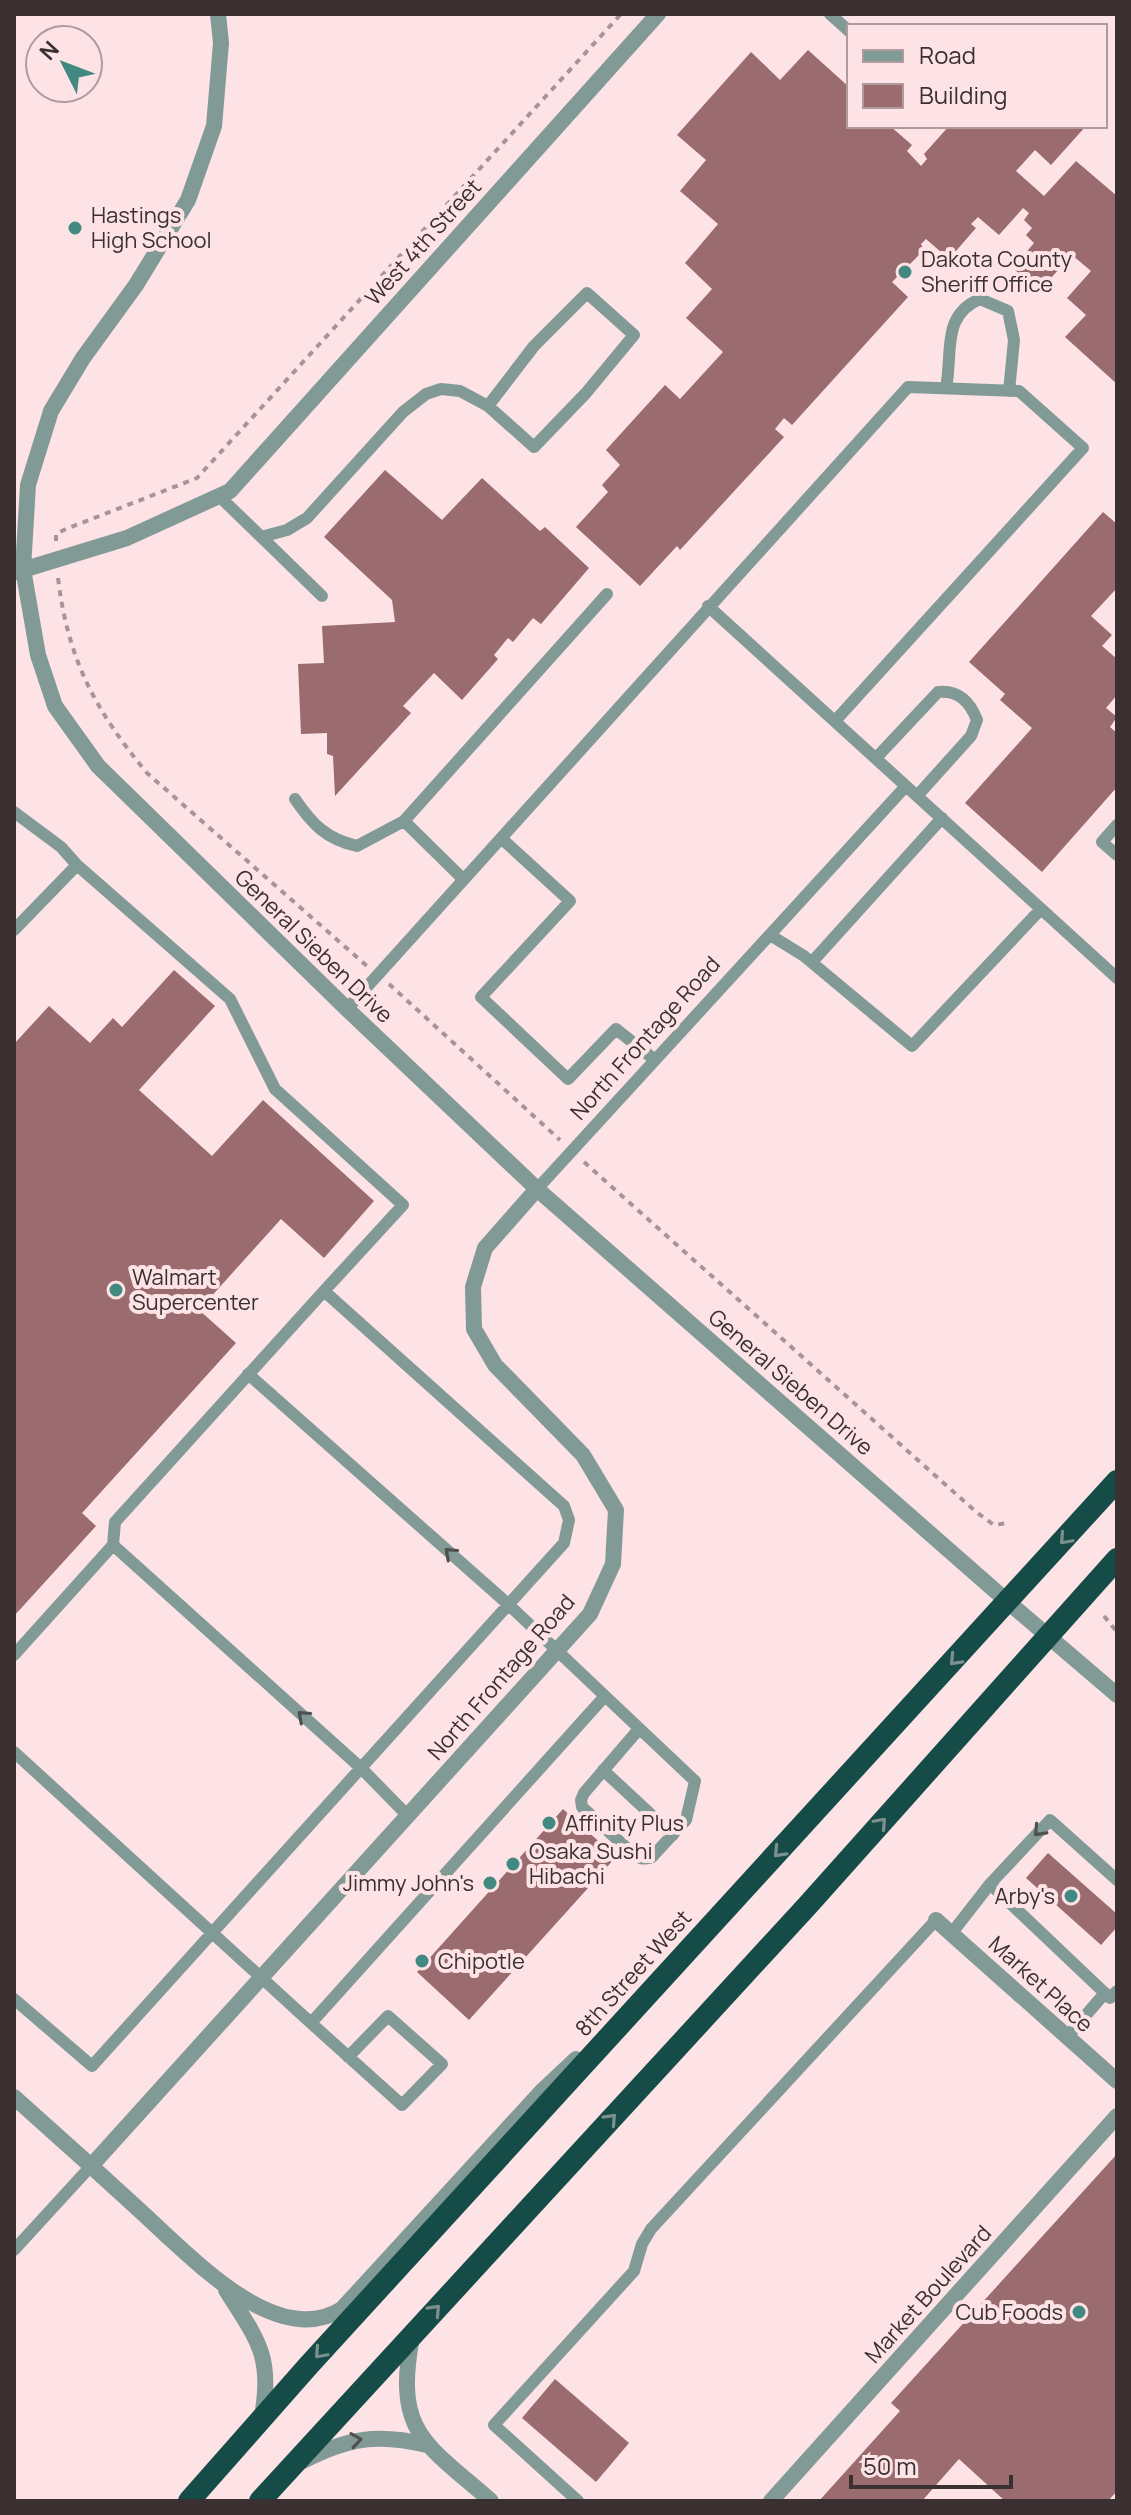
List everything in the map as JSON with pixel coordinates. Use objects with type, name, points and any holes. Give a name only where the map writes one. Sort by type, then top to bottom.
[{"type":"highway","name":"8th Street West","points":[[189,2501],[1117,1481]]},
{"type":"highway","points":[[260,2501],[808,1905],[1117,1559]]},
{"type":"street","name":"General Sieben Drive","points":[[218,14],[221,43],[214,126],[188,200],[136,285],[83,358],[51,411],[28,485],[18,571],[38,655],[55,706],[98,766],[537,1189],[1117,1695]]},
{"type":"street","name":"West 4th Street","points":[[18,571],[127,538],[230,491],[658,14]]},
{"type":"street","name":"North Frontage Road","points":[[91,2166],[590,1614],[613,1564],[616,1510],[583,1455],[495,1365],[474,1329],[473,1287],[485,1248],[537,1189]]},
{"type":"street","name":"Market Place","points":[[936,1920],[1117,2081]]},
{"type":"street","points":[[14,2097],[223,2286],[278,2314],[316,2318],[342,2309],[543,2090],[657,1985]]},
{"type":"street","name":"Market Boulevard","points":[[771,2501],[1117,2116]]},
{"type":"street","points":[[223,2286],[261,2352],[267,2387],[261,2419]]},
{"type":"street","points":[[413,2334],[406,2371],[409,2415],[427,2445],[491,2501]]},
{"type":"street","points":[[290,2468],[334,2445],[356,2439],[401,2439],[427,2445]]},
{"type":"lane","points":[[830,14],[847,29]]},
{"type":"lane","points":[[261,537],[287,530],[307,518],[403,412],[426,394],[441,389],[460,391],[488,406],[534,447],[586,393],[634,335],[587,293],[534,346],[488,406]]},
{"type":"lane","points":[[946,388],[950,337],[955,320],[965,305],[980,299],[1008,311],[1014,340],[1009,391]]},
{"type":"lane","points":[[347,1009],[908,387],[1019,391],[1083,448],[835,721]]},
{"type":"lane","points":[[219,496],[322,596]]},
{"type":"lane","points":[[295,799],[319,831],[339,842],[357,846],[404,821],[607,594]]},
{"type":"lane","points":[[708,606],[1117,978]]},
{"type":"lane","points":[[876,758],[938,692],[947,691],[972,706],[977,720],[971,736],[917,796]]},
{"type":"lane","name":"North Frontage Road","points":[[537,1189],[906,786]]},
{"type":"lane","points":[[14,812],[61,847],[77,865],[230,999],[275,1089],[403,1205],[115,1522],[113,1545],[14,1655]]},
{"type":"lane","points":[[812,962],[942,818]]},
{"type":"lane","points":[[404,821],[463,879]]},
{"type":"lane","points":[[1117,825],[1102,842],[1117,855]]},
{"type":"lane","points":[[501,838],[570,901],[481,997],[568,1079],[616,1029],[655,1060]]},
{"type":"lane","points":[[14,930],[77,865]]},
{"type":"lane","points":[[770,935],[812,962],[912,1046],[1041,909]]},
{"type":"lane","points":[[14,1999],[92,2066],[564,1543],[569,1520],[564,1506],[324,1291]]},
{"type":"lane","points":[[248,1374],[509,1605],[695,1781],[686,1820],[652,1857],[646,1859],[638,1858],[622,1844],[582,1807],[581,1800],[639,1729]]},
{"type":"lane","points":[[113,1545],[361,1768],[408,1816]]},
{"type":"lane","points":[[311,2023],[605,1696]]},
{"type":"lane","points":[[14,1752],[348,2057],[402,2105],[442,2064],[388,2016],[348,2057]]},
{"type":"lane","points":[[603,1770],[673,1835]]},
{"type":"lane","points":[[951,1934],[990,1884],[1050,1820],[1117,1880]]},
{"type":"lane","points":[[990,1884],[1111,1992],[1067,2037]]},
{"type":"lane","points":[[578,2501],[494,2425],[634,2271],[642,2244],[651,2229],[936,1920]]},
{"type":"lane","points":[[14,2250],[91,2166]]},
{"type":"path","points":[[66,529],[197,478],[621,14]]},
{"type":"path","points":[[55,560],[63,619],[80,668],[98,708],[147,773],[975,1511],[994,1525],[1008,1523]]},
{"type":"path","points":[[1104,1616],[1117,1632]]},
{"type":"building","points":[[808,50],[847,85],[847,128],[892,128],[912,145],[907,151],[921,166],[927,159],[924,154],[947,128],[1084,128],[1051,165],[1035,150],[1016,171],[1044,196],[1076,161],[1117,196],[1117,384],[1065,337],[1086,315],[1067,298],[1091,271],[1072,255],[1038,292],[1013,268],[1034,243],[1026,235],[1032,228],[1024,220],[1029,213],[1023,208],[999,235],[978,217],[971,224],[976,228],[949,259],[926,239],[921,244],[924,250],[892,282],[908,297],[792,425],[784,418],[775,429],[784,437],[680,550],[677,546],[640,586],[576,527],[608,492],[602,485],[620,465],[606,450],[665,385],[680,399],[723,352],[686,318],[712,289],[685,263],[718,224],[680,191],[706,160],[677,135],[751,52],[780,80]]},
{"type":"building","points":[[385,470],[442,520],[482,478],[540,531],[545,527],[589,568],[541,624],[533,618],[513,642],[508,638],[494,655],[498,659],[462,700],[434,673],[403,706],[411,713],[335,796],[333,756],[327,754],[327,733],[301,734],[298,664],[324,663],[322,626],[395,622],[392,600],[324,537]]},
{"type":"building","points":[[1103,512],[1117,524],[1117,588],[1091,616],[1112,635],[1102,646],[1117,659],[1117,695],[1106,708],[1117,717],[1110,727],[1117,733],[1117,787],[1042,872],[965,803],[1032,728],[1000,700],[1005,694],[969,662]]},
{"type":"building","name":"Walmart Supercenter","points":[[174,970],[215,1006],[139,1090],[212,1156],[263,1100],[374,1201],[324,1258],[281,1219],[199,1310],[236,1343],[82,1513],[96,1526],[14,1616],[14,1044],[49,1006],[90,1043],[113,1018],[122,1027]]},
{"type":"building","points":[[563,1809],[616,1857],[469,2020],[417,1972]]},
{"type":"building","name":"Arby's","points":[[1048,1853],[1117,1914],[1117,1927],[1101,1945],[1026,1878]]},
{"type":"building","points":[[1117,2154],[1117,2491],[1108,2501],[1005,2501],[959,2459],[922,2501],[819,2501],[900,2411],[891,2403]]},
{"type":"building","points":[[555,2379],[629,2443],[596,2482],[522,2418]]},
{"type":"place","name":"Hastings High School","points":[[75,228]]},
{"type":"place","name":"Dakota County Sheriff Office","points":[[905,272]]},
{"type":"place","name":"Walmart Supercenter","points":[[116,1290]]},
{"type":"place","name":"Affinity Plus","points":[[549,1823]]},
{"type":"place","name":"Osaka Sushi Hibachi","points":[[513,1864]]},
{"type":"place","name":"Jimmy John's","points":[[490,1883]]},
{"type":"place","name":"Arby's","points":[[1071,1896]]},
{"type":"place","name":"Chipotle","points":[[422,1961]]},
{"type":"place","name":"Cub Foods","points":[[1079,2312]]}]
